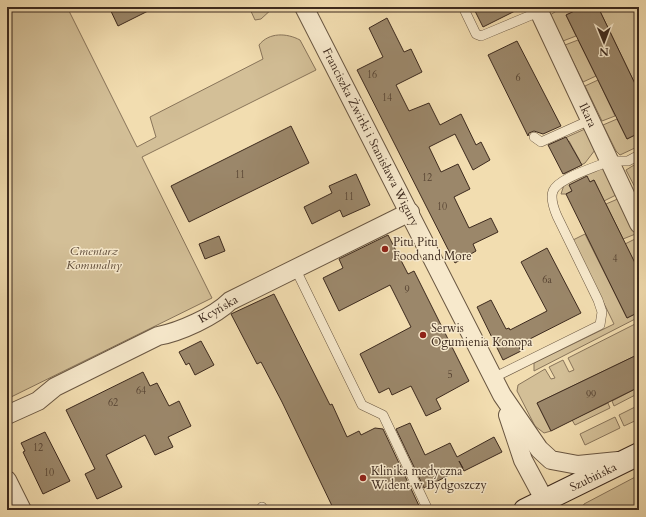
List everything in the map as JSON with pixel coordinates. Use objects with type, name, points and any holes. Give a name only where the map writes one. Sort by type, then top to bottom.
[{"type":"main road","name":"Szubińska","points":[[525,510],[634,457]]},
{"type":"street","name":"Franciszka Żwirki i Stanisława Wigury","points":[[304,7],[410,212],[502,395],[539,449],[551,460],[578,465],[634,457]]},
{"type":"street","name":"Ikara","points":[[540,9],[590,120],[605,163],[639,224]]},
{"type":"street","name":"Kcyńska","points":[[7,415],[38,401],[55,387],[158,336],[171,334],[216,312],[230,301],[410,212]]},
{"type":"street","name":"Franciszka Żwirki i Stanisława Wigury","points":[[502,395],[523,460],[545,501]]},
{"type":"street","points":[[7,480],[22,510]]},
{"type":"lane","points":[[463,7],[476,34],[481,36],[540,9]]},
{"type":"lane","points":[[534,137],[541,142],[590,120]]},
{"type":"lane","points":[[493,378],[600,325],[602,319],[598,300],[557,216],[552,202],[553,191],[561,182],[605,163],[628,161],[639,155]]},
{"type":"lane","points":[[296,268],[362,405],[383,415],[428,510]]},
{"type":"green space","name":"Cmentarz Komunalny","points":[[7,7],[67,7],[137,147],[156,137],[150,117],[263,59],[259,45],[268,38],[284,35],[300,40],[316,70],[142,157],[212,298],[7,399]]},
{"type":"green space","points":[[249,7],[274,7],[261,19],[255,20]]},
{"type":"green space","points":[[563,7],[583,7],[566,15],[576,36],[563,41],[550,15]]},
{"type":"green space","points":[[598,7],[639,7],[639,92]]},
{"type":"green space","points":[[578,40],[596,76],[583,82],[565,45]]},
{"type":"green space","points":[[598,80],[615,116],[602,121],[585,86]]},
{"type":"green space","points":[[617,119],[627,139],[639,133],[639,146],[620,155],[616,151],[603,125]]},
{"type":"green space","points":[[585,129],[595,150],[585,163],[564,174],[563,170],[580,161],[569,141],[551,150],[549,145]]},
{"type":"green space","points":[[639,162],[639,195],[626,170]]},
{"type":"green space","points":[[601,168],[606,169],[618,194],[604,201],[594,180],[566,194],[561,194],[564,185],[567,183]]},
{"type":"green space","points":[[620,198],[638,233],[623,239],[606,204]]},
{"type":"green space","points":[[585,234],[627,318],[639,312],[639,317],[534,371],[534,363],[614,324],[573,240]]},
{"type":"green space","points":[[639,237],[639,271],[625,244]]},
{"type":"green space","points":[[639,322],[639,354],[537,403],[551,431],[544,433],[535,426],[517,391],[518,385],[545,369],[551,379],[555,378],[549,367],[563,360],[569,372],[574,370],[568,358]]},
{"type":"green space","points":[[639,387],[639,393],[614,406],[612,401]]},
{"type":"green space","points":[[608,403],[610,408],[575,425],[572,420]]},
{"type":"green space","points":[[639,405],[639,419],[624,426],[619,415]]},
{"type":"green space","points":[[615,417],[620,428],[585,445],[580,434]]},
{"type":"green space","points":[[639,475],[639,510],[581,510],[584,504]]},
{"type":"building","points":[[109,7],[156,7],[118,26]]},
{"type":"building","points":[[473,7],[523,7],[483,27]]},
{"type":"building","points":[[583,7],[598,7],[639,92],[639,133],[627,139],[566,15]]},
{"type":"building","points":[[387,18],[404,52],[411,49],[422,72],[396,85],[409,111],[429,103],[440,125],[461,114],[476,145],[481,142],[490,160],[473,170],[455,134],[429,147],[441,172],[458,164],[470,189],[454,197],[469,228],[491,218],[498,232],[473,244],[476,251],[455,263],[357,70],[383,57],[369,28]]},
{"type":"building","points":[[517,41],[561,126],[543,134],[534,131],[529,133],[528,136],[488,55]]},
{"type":"building","points":[[291,126],[309,163],[189,222],[171,186]]},
{"type":"building","points":[[566,137],[582,165],[563,174],[548,145]]},
{"type":"building","points":[[356,174],[370,205],[343,217],[340,210],[312,224],[304,207],[332,193],[329,186]]},
{"type":"building","points":[[587,176],[590,182],[594,180],[639,271],[639,312],[627,318],[566,194],[572,191],[569,185]]},
{"type":"building","points":[[388,235],[408,274],[414,271],[469,381],[436,399],[441,409],[426,416],[411,386],[392,395],[389,388],[379,393],[360,354],[411,327],[390,285],[339,311],[323,278],[343,268],[339,259]]},
{"type":"building","points":[[219,236],[225,251],[205,259],[199,244]]},
{"type":"building","points":[[547,248],[581,313],[518,345],[521,351],[503,360],[477,307],[491,300],[506,329],[509,328],[510,330],[547,311],[521,262]]},
{"type":"building","points":[[274,294],[330,405],[332,404],[347,437],[359,431],[361,435],[375,428],[383,429],[421,510],[334,510],[261,362],[257,364],[231,314]]},
{"type":"building","points":[[201,341],[214,365],[195,375],[189,363],[186,365],[179,352]]},
{"type":"building","points":[[639,354],[639,387],[551,431],[537,403]]},
{"type":"building","points":[[143,372],[150,386],[157,383],[169,406],[179,401],[191,426],[168,437],[173,447],[155,455],[145,435],[106,455],[122,487],[97,499],[85,474],[95,469],[66,410]]},
{"type":"building","points":[[410,423],[425,455],[450,443],[457,457],[494,437],[502,452],[464,471],[463,468],[424,488],[396,429]]},
{"type":"building","points":[[45,432],[70,481],[43,494],[23,452],[25,451],[21,443]]},
{"type":"place","name":"Pitu Pitu Food and More","points":[[385,249]]},
{"type":"place","name":"Serwis Ogumienia Konopa","points":[[423,335]]},
{"type":"place","name":"Klinika medyczna Wident w Bydgoszczy","points":[[363,478]]}]
